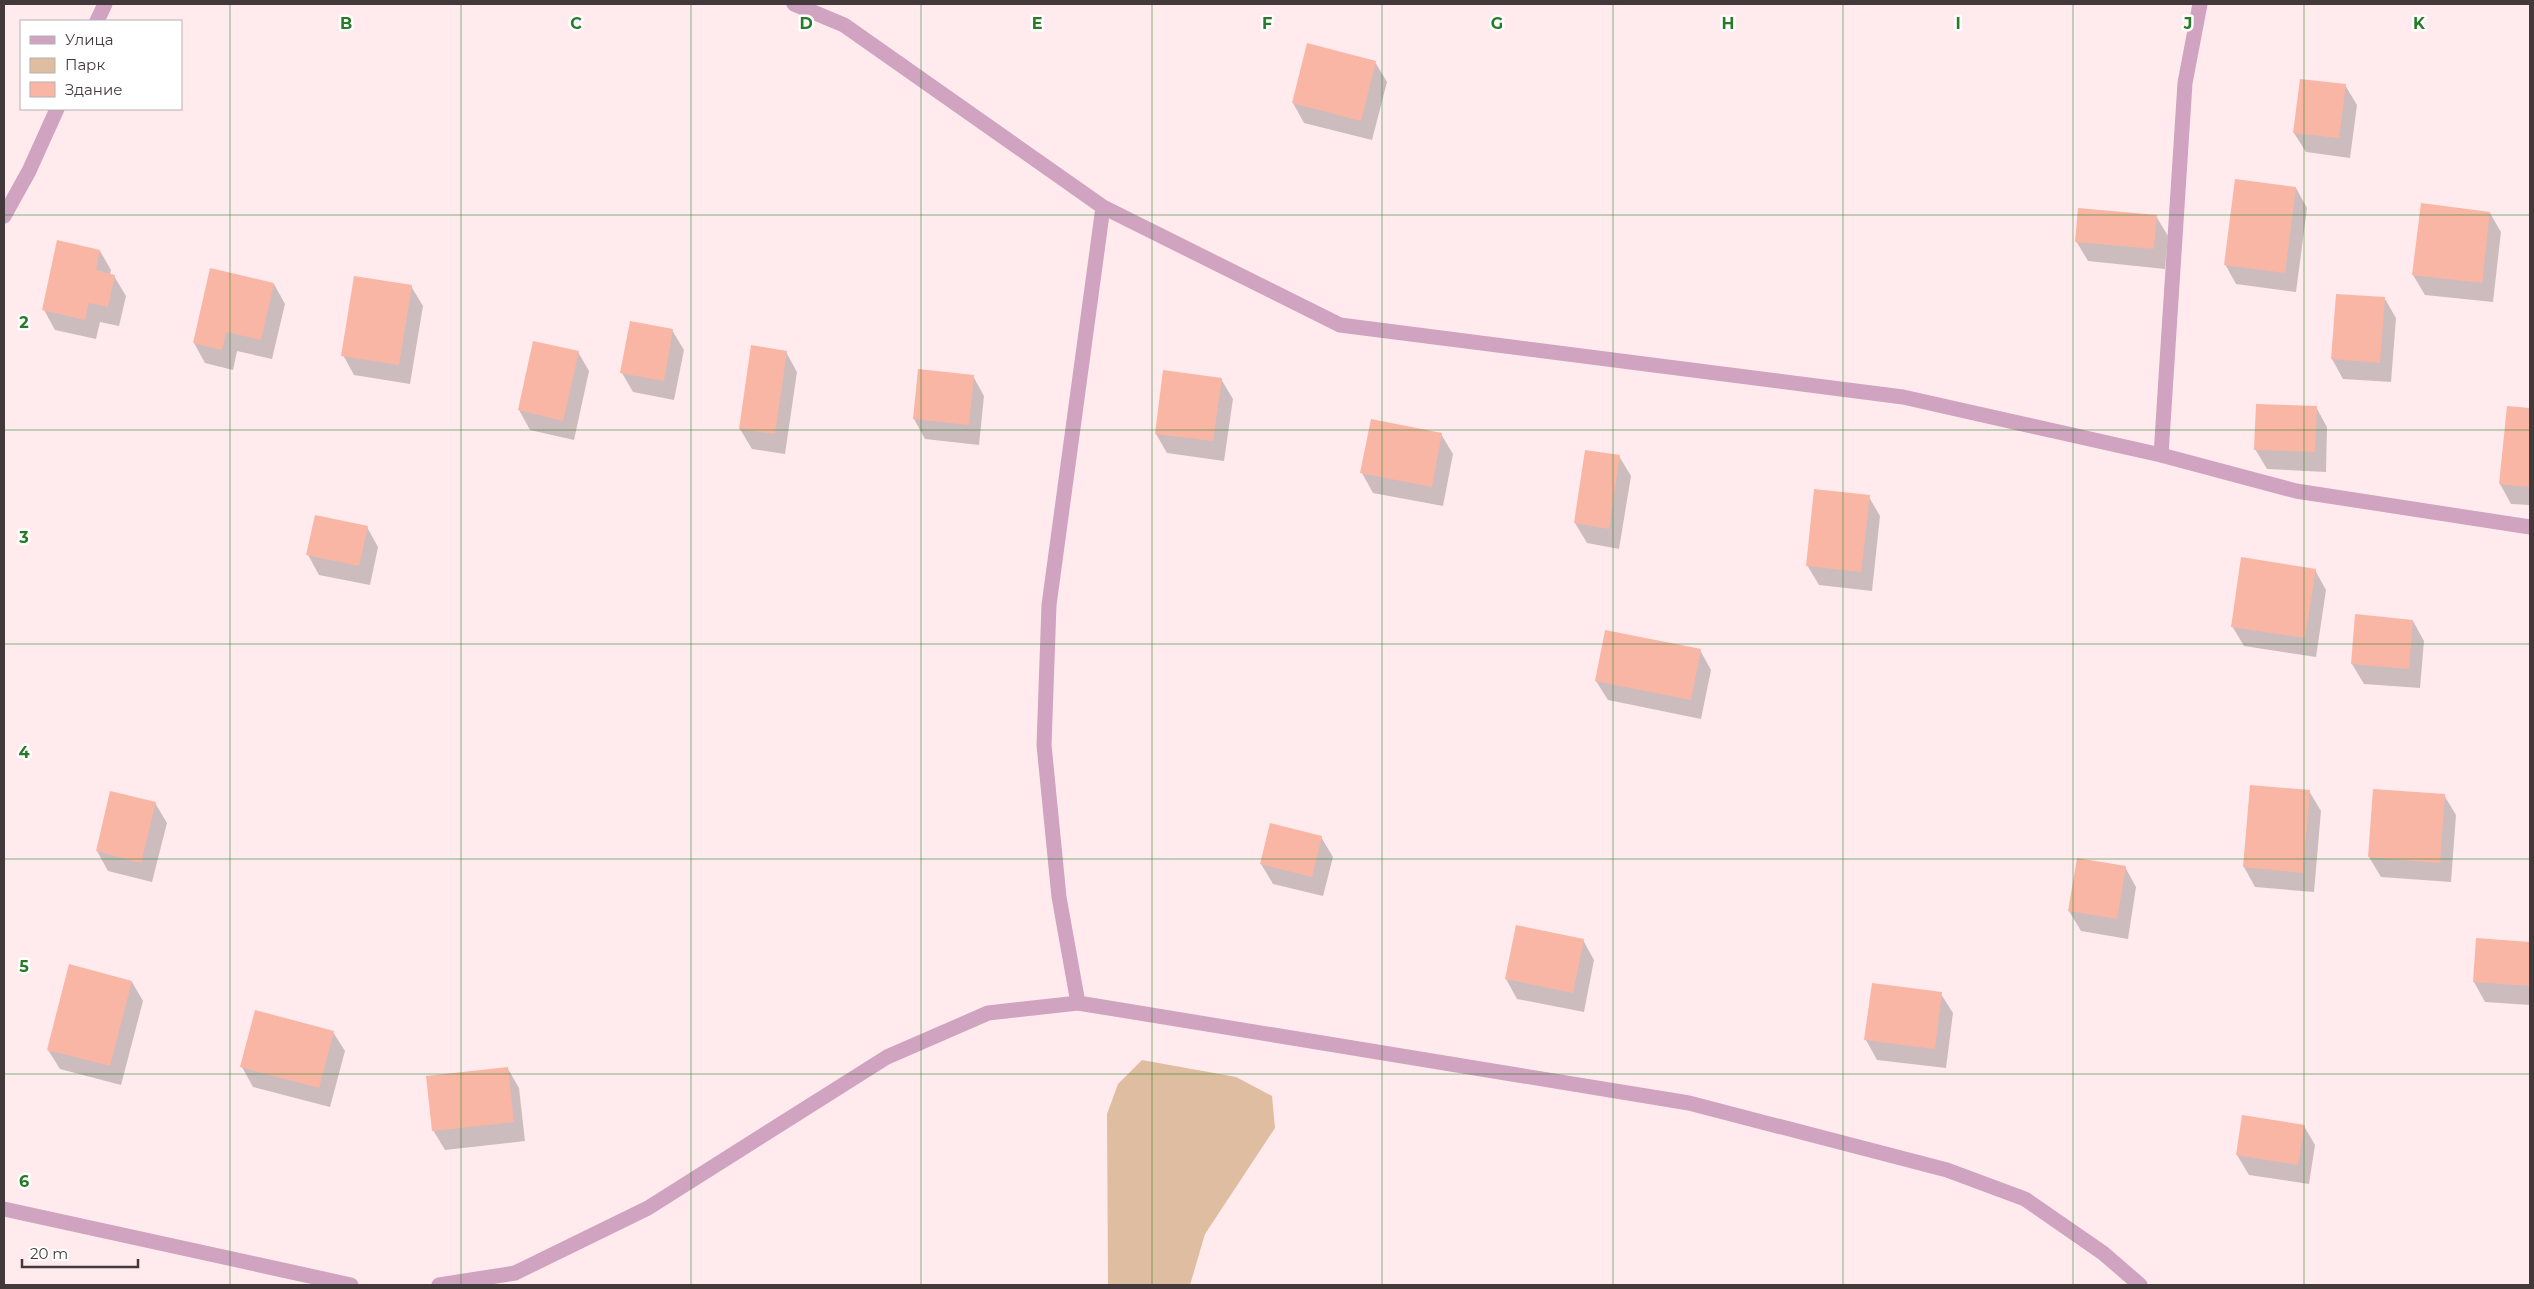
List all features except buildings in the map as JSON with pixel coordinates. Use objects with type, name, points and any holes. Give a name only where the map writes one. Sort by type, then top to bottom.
[{"type":"street","points":[[97,20],[105,4]]},
{"type":"street","points":[[794,4],[844,25],[1103,207],[1340,325],[1903,397],[2161,455],[2296,491],[2530,527]]},
{"type":"street","points":[[2161,455],[2185,83],[2200,4]]},
{"type":"street","points":[[4,216],[28,171],[57,110]]},
{"type":"street","points":[[1078,1002],[1059,897],[1044,745],[1049,604],[1103,207]]},
{"type":"street","points":[[439,1285],[515,1273],[648,1208],[887,1057],[988,1013],[1078,1002],[1689,1103],[1947,1170],[2025,1199],[2103,1253],[2140,1285]]},
{"type":"street","points":[[4,1209],[351,1285]]},
{"type":"green space","points":[[1142,1060],[1236,1077],[1272,1096],[1275,1128],[1205,1234],[1190,1285],[1108,1285],[1107,1114],[1118,1084]]}]
